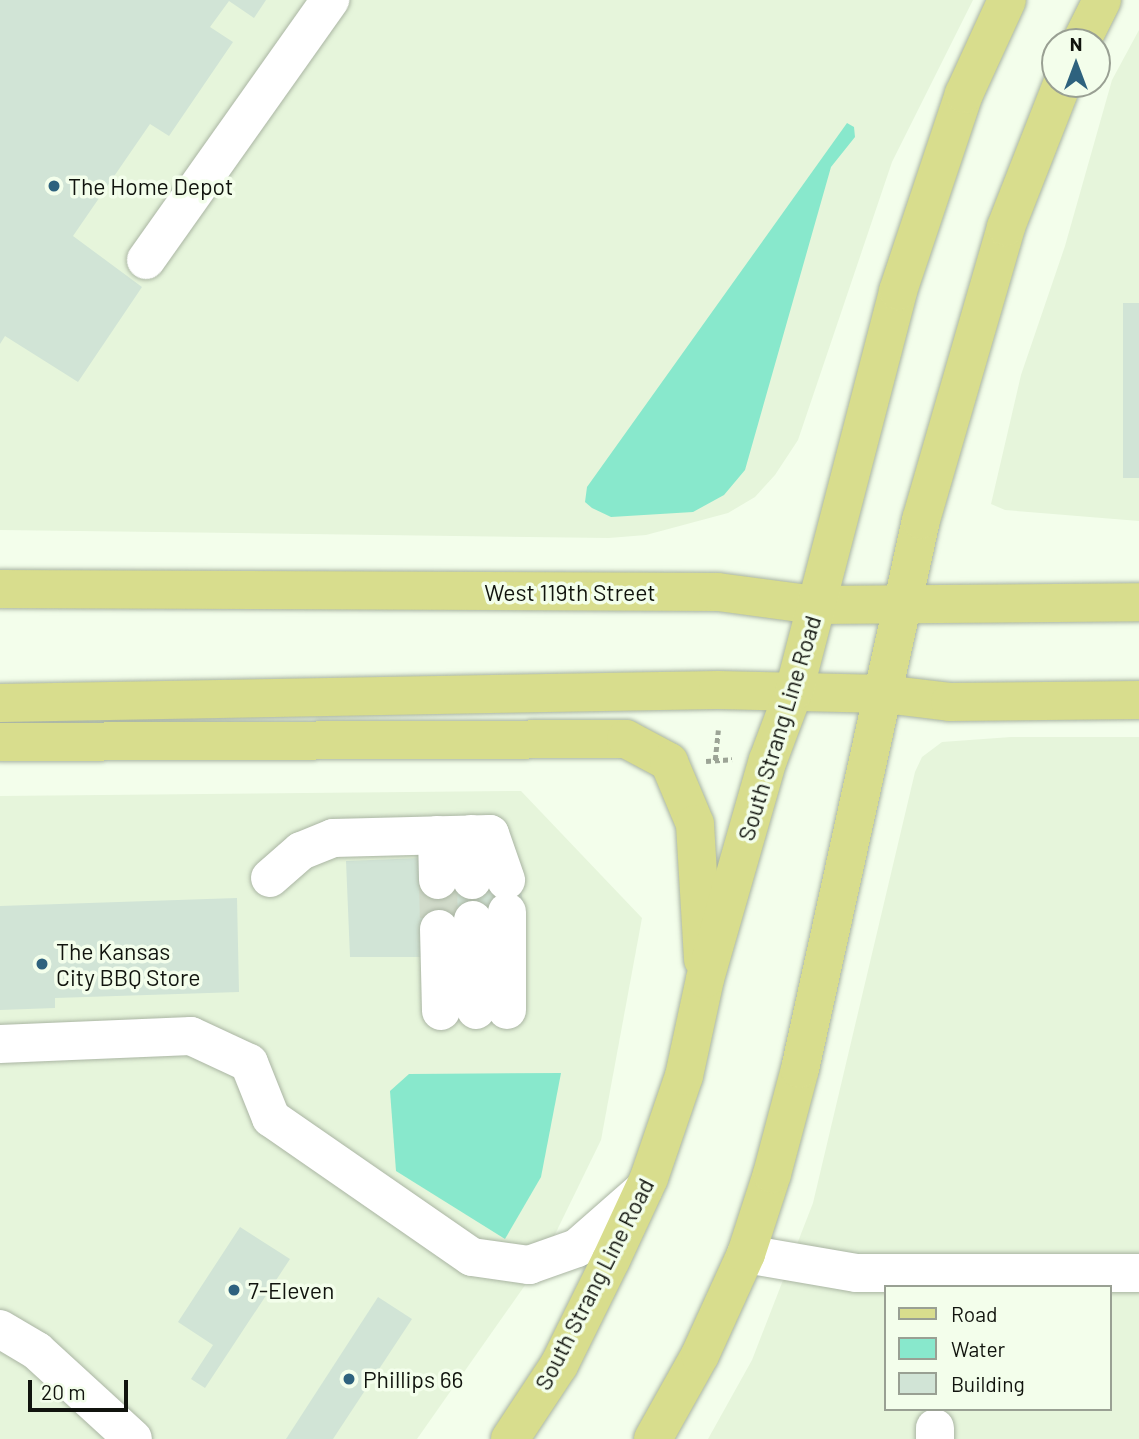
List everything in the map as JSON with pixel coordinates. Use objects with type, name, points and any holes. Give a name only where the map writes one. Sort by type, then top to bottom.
[{"type":"main road","name":"South Strang Line Road","points":[[510,1439],[559,1365],[643,1190],[684,1076],[705,979],[768,760],[794,691],[925,202],[964,94],[1007,0]]},
{"type":"main road","points":[[1088,28],[1102,0]]},
{"type":"main road","points":[[653,1439],[700,1355],[746,1254],[800,1069],[884,694],[901,604],[1006,226],[1056,98]]},
{"type":"main road","name":"West 119th Street","points":[[0,589],[718,592],[816,605],[1139,602]]},
{"type":"main road","points":[[0,703],[794,691],[884,694],[950,702],[1139,700]]},
{"type":"main road","points":[[0,742],[626,739],[669,762],[695,824],[697,905],[705,979]]},
{"type":"street","points":[[146,260],[330,0]]},
{"type":"street","points":[[270,878],[301,851],[332,838],[454,834],[490,834],[472,900],[474,1010],[472,900],[454,834]]},
{"type":"street","points":[[0,1044],[191,1037],[249,1063],[271,1118],[472,1258],[529,1265],[577,1248],[643,1190]]},
{"type":"street","points":[[746,1254],[856,1273],[1139,1273]]},
{"type":"street","points":[[0,1329],[37,1351],[133,1439]]},
{"type":"path","points":[[715,760],[718,730]]},
{"type":"path","points":[[702,761],[741,759]]},
{"type":"shaded area","points":[[0,0],[973,0],[892,162],[798,440],[775,475],[755,497],[728,513],[646,535],[609,538],[0,530]]},
{"type":"shaded area","points":[[1139,30],[1139,521],[1005,510],[991,504],[1021,375],[1065,246],[1107,98],[1111,98],[1112,80]]},
{"type":"shaded area","points":[[1011,737],[1139,737],[1139,1439],[708,1439],[752,1360],[813,1203],[915,772],[922,757],[942,742]]},
{"type":"shaded area","points":[[521,791],[642,918],[601,1140],[542,1261],[417,1439],[0,1439],[0,796]]},
{"type":"water","points":[[847,123],[854,127],[855,137],[831,167],[745,470],[724,495],[693,512],[611,517],[592,508],[585,502],[587,487]]},
{"type":"water","points":[[561,1073],[541,1177],[505,1239],[396,1171],[390,1091],[409,1074]]},
{"type":"building","name":"The Home Depot","points":[[0,0],[266,0],[254,18],[229,1],[210,27],[233,42],[169,136],[150,124],[73,236],[142,287],[78,382],[5,336],[0,344]]},
{"type":"building","points":[[1123,303],[1139,303],[1139,478],[1123,478]]},
{"type":"building","points":[[421,858],[519,880],[524,907],[424,957],[350,957],[346,861]]},
{"type":"building","points":[[237,898],[239,992],[55,998],[55,1008],[0,1010],[0,906]]},
{"type":"building","name":"7-Eleven","points":[[240,1227],[290,1259],[205,1388],[191,1379],[213,1345],[178,1322]]},
{"type":"building","name":"Phillips 66","points":[[378,1297],[412,1319],[333,1439],[286,1439]]},
{"type":"tunnel","points":[[438,880],[439,929]]},
{"type":"place","name":"The Home Depot","points":[[54,186]]},
{"type":"place","name":"The Kansas City BBQ Store","points":[[42,964]]},
{"type":"place","name":"7-Eleven","points":[[234,1290]]},
{"type":"place","name":"Phillips 66","points":[[349,1379]]}]
